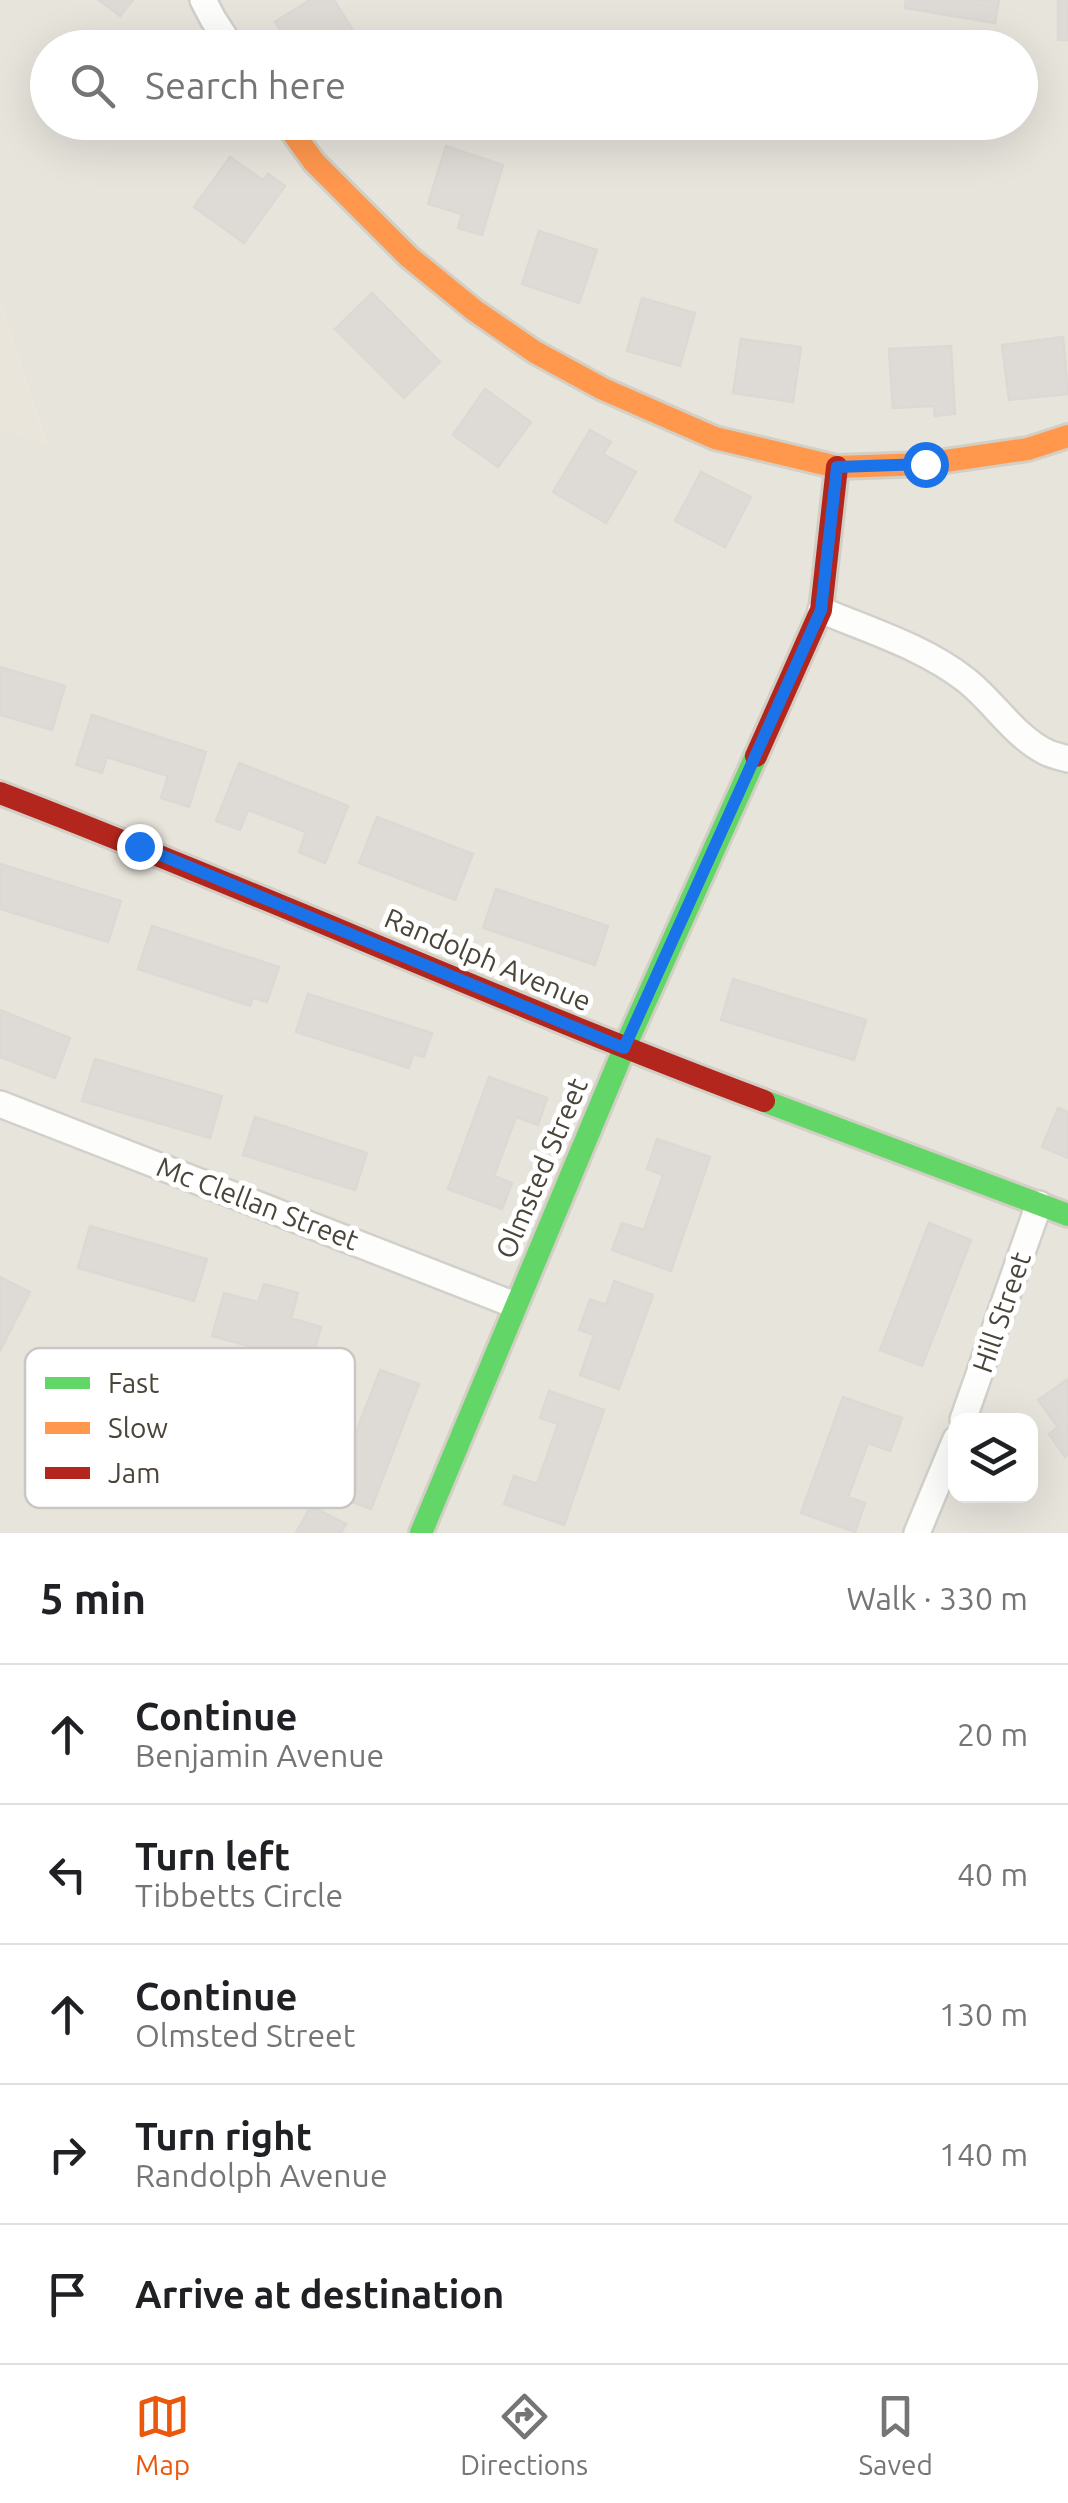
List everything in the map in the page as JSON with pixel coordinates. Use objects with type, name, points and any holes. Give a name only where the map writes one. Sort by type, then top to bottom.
[{"type":"street","points":[[204,0],[220,30]]},
{"type":"street","points":[[298,140],[314,162],[408,257],[474,310],[535,352],[603,389],[716,438],[837,467],[925,464],[1028,449],[1068,436]]},
{"type":"street","name":"Olmsted Street","points":[[421,1533],[624,1048],[821,610],[837,467]]},
{"type":"street","points":[[821,610],[923,652],[965,679],[1022,735],[1046,752],[1068,759]]},
{"type":"street","name":"Randolph Avenue","points":[[0,793],[139,846],[624,1048],[1068,1215]]},
{"type":"street","name":"Mc Clellan Street","points":[[1,1106],[515,1304]]},
{"type":"street","name":"Hill Street","points":[[965,1413],[1039,1204]]},
{"type":"street","points":[[918,1533],[948,1459]]},
{"type":"shaded area","points":[[0,0],[1068,0],[1068,1533],[0,1533],[0,428],[47,446],[0,301]]},
{"type":"shaded area","points":[[0,301],[47,447],[0,428]]},
{"type":"building","points":[[99,0],[133,0],[120,16]]},
{"type":"building","points":[[310,0],[334,0],[353,30],[280,30],[275,22]]},
{"type":"building","points":[[906,0],[999,0],[995,23],[905,8]]},
{"type":"building","points":[[1058,0],[1068,0],[1068,40],[1058,40]]},
{"type":"building","points":[[446,146],[503,165],[482,235],[458,228],[462,214],[428,204]]},
{"type":"building","points":[[230,157],[263,180],[268,174],[285,186],[244,243],[194,207]]},
{"type":"building","points":[[539,231],[597,250],[579,303],[522,284]]},
{"type":"building","points":[[372,293],[440,362],[404,398],[335,329]]},
{"type":"building","points":[[642,298],[695,313],[680,366],[627,351]]},
{"type":"building","points":[[1063,337],[1068,394],[1009,400],[1002,345]]},
{"type":"building","points":[[741,339],[801,347],[793,402],[733,393]]},
{"type":"building","points":[[951,346],[955,414],[935,416],[934,406],[893,408],[889,349]]},
{"type":"building","points":[[485,389],[531,422],[498,467],[453,435]]},
{"type":"building","points":[[590,430],[611,442],[603,454],[636,472],[606,523],[553,492]]},
{"type":"building","points":[[701,472],[751,497],[725,547],[675,521]]},
{"type":"building","points":[[0,667],[65,686],[52,730],[0,715]]},
{"type":"building","points":[[92,715],[206,752],[189,807],[161,798],[168,776],[107,757],[102,773],[76,765]]},
{"type":"building","points":[[239,763],[348,806],[325,863],[299,852],[306,832],[248,810],[240,830],[216,821]]},
{"type":"building","points":[[377,817],[473,854],[455,900],[359,863]]},
{"type":"building","points":[[0,864],[121,901],[108,942],[0,909]]},
{"type":"building","points":[[496,889],[608,926],[595,965],[483,928]]},
{"type":"building","points":[[152,926],[279,967],[267,1002],[253,998],[250,1006],[138,969]]},
{"type":"building","points":[[733,979],[866,1020],[854,1060],[721,1020]]},
{"type":"building","points":[[308,994],[432,1033],[424,1057],[413,1054],[409,1068],[296,1032]]},
{"type":"building","points":[[0,1010],[70,1038],[55,1078],[0,1057]]},
{"type":"building","points":[[95,1059],[222,1096],[210,1138],[82,1101]]},
{"type":"building","points":[[489,1077],[547,1098],[538,1125],[516,1117],[494,1176],[512,1183],[502,1209],[448,1189]]},
{"type":"building","points":[[1058,1108],[1068,1112],[1068,1158],[1042,1147]]},
{"type":"building","points":[[255,1117],[367,1153],[355,1190],[243,1155]]},
{"type":"building","points":[[657,1139],[710,1157],[671,1271],[612,1250],[622,1223],[644,1230],[663,1175],[647,1169]]},
{"type":"building","points":[[929,1223],[971,1240],[922,1366],[880,1350]]},
{"type":"building","points":[[90,1226],[207,1259],[194,1301],[78,1268]]},
{"type":"building","points":[[0,1277],[30,1292],[0,1351]]},
{"type":"building","points":[[614,1281],[653,1295],[619,1389],[580,1375],[594,1335],[579,1330],[590,1299],[606,1305]]},
{"type":"building","points":[[264,1284],[298,1293],[291,1318],[321,1327],[315,1348],[256,1348],[212,1336],[224,1293],[258,1302]]},
{"type":"building","points":[[380,1370],[419,1384],[371,1509],[355,1503],[355,1435]]},
{"type":"building","points":[[1068,1379],[1065,1457],[1049,1434],[1058,1427],[1038,1400]]},
{"type":"building","points":[[549,1391],[604,1410],[564,1525],[504,1504],[514,1476],[537,1484],[558,1424],[540,1418]]},
{"type":"building","points":[[843,1397],[902,1418],[890,1451],[868,1443],[848,1497],[865,1503],[855,1532],[801,1513]]},
{"type":"building","points":[[310,1508],[346,1524],[341,1533],[296,1533]]},
{"type":"traffic: fast","points":[[421,1533],[624,1049],[756,756]]},
{"type":"traffic: fast","points":[[764,1101],[1068,1215]]},
{"type":"traffic: slow","points":[[298,140],[314,162],[409,257],[474,310],[535,352],[603,389],[715,438],[837,467],[925,464],[1028,449],[1068,436]]},
{"type":"traffic: jam","points":[[756,756],[821,610],[837,467]]},
{"type":"traffic: jam","points":[[0,793],[764,1101]]},
{"type":"route","points":[[139,846],[624,1048],[821,610],[837,467],[925,464]]}]
